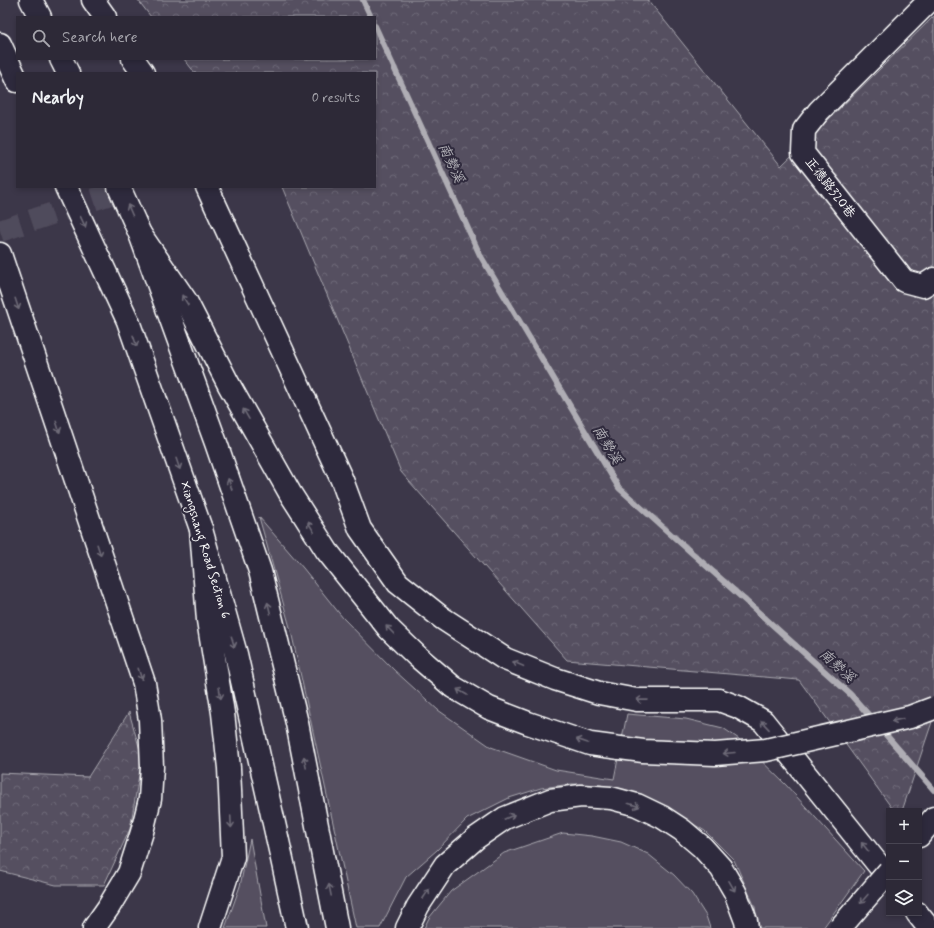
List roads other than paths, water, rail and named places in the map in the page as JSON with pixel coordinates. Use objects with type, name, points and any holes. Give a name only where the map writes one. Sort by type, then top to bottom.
[{"type":"main road","points":[[31,0],[39,16]]},
{"type":"main road","points":[[93,0],[104,16]]},
{"type":"main road","name":"正德路320巷","points":[[930,0],[819,111],[804,130],[803,154],[904,281],[923,286],[934,279]]},
{"type":"main road","points":[[0,44],[16,79]]},
{"type":"main road","points":[[62,60],[68,72]]},
{"type":"main road","points":[[135,60],[142,72]]},
{"type":"main road","name":"Xiangshang Road Section 6","points":[[66,188],[128,321],[201,529],[236,654],[296,928]]},
{"type":"main road","points":[[120,188],[140,234],[216,442],[260,571],[297,723],[337,928]]},
{"type":"main road","points":[[207,188],[342,480],[360,529],[398,583],[442,618],[505,659],[555,680],[599,693],[637,700],[719,700],[738,707],[763,721],[886,874]]},
{"type":"main road","points":[[140,234],[186,301],[229,385],[290,493],[327,551],[388,629],[453,688],[489,708],[590,744],[643,751],[715,754],[766,750],[910,717],[934,708]]},
{"type":"main road","points":[[0,254],[144,683],[150,720],[152,767],[150,799],[142,832],[129,873],[94,928]]},
{"type":"main road","points":[[201,529],[208,620],[223,713],[229,768],[233,857],[210,928]]},
{"type":"main road","points":[[407,928],[418,906],[445,865],[476,838],[505,818],[550,800],[581,796],[612,798],[637,806],[662,817],[682,830],[702,847],[721,868],[735,892],[746,921],[747,928]]},
{"type":"main road","points":[[922,832],[934,818]]},
{"type":"main road","points":[[840,928],[886,874]]},
{"type":"main road","points":[[919,916],[929,928]]},
{"type":"waterway","name":"南勢溪","points":[[363,0],[371,16]]},
{"type":"waterway","name":"南勢溪","points":[[376,28],[480,255],[619,488],[850,694],[874,721]]},
{"type":"waterway","name":"南勢溪","points":[[880,728],[934,790]]},
{"type":"tunnel","points":[[0,231],[128,188]]}]
